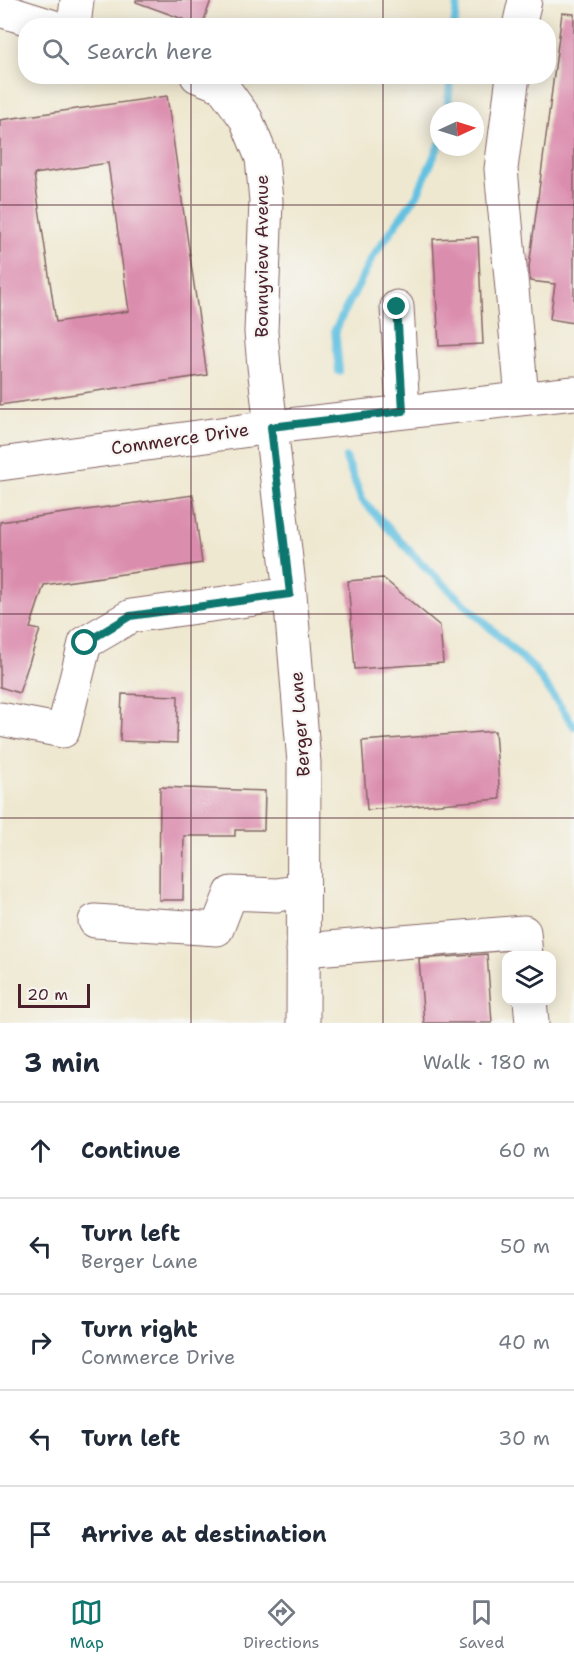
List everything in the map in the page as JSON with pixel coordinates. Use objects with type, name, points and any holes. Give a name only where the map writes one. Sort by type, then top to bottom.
[{"type":"street","points":[[75,18],[77,0]]},
{"type":"street","points":[[521,18],[525,0]]},
{"type":"street","points":[[0,10],[26,18]]},
{"type":"street","name":"Bonnyview Avenue","points":[[217,84],[222,86],[246,119],[262,158],[266,201],[261,332],[271,427]]},
{"type":"street","points":[[512,84],[501,169],[522,398]]},
{"type":"street","points":[[397,307],[403,411]]},
{"type":"street","name":"Commerce Drive","points":[[0,464],[271,427],[574,393]]},
{"type":"street","name":"Berger Lane","points":[[271,427],[290,594],[304,763],[303,1023]]},
{"type":"street","points":[[0,718],[63,731],[85,643],[130,616],[290,594]]},
{"type":"street","points":[[95,921],[217,929],[231,893],[278,895],[303,891]]},
{"type":"street","points":[[303,950],[524,932],[526,951]]},
{"type":"street","points":[[530,1005],[532,1023]]},
{"type":"building","points":[[136,0],[211,0],[205,18],[180,18],[136,2]]},
{"type":"building","points":[[562,13],[574,14],[574,323],[550,319],[555,284],[530,281],[529,267],[553,84],[556,84],[556,59]]},
{"type":"building","points":[[167,96],[207,375],[0,405],[0,120]],"holes":[[[108,163],[129,311],[56,322],[34,174]]]},
{"type":"building","points":[[478,237],[483,344],[439,346],[433,239]]},
{"type":"building","points":[[193,495],[202,563],[44,585],[30,628],[40,630],[19,693],[0,687],[0,522]]},
{"type":"building","points":[[383,578],[440,626],[443,663],[355,669],[348,581]]},
{"type":"building","points":[[122,694],[178,696],[177,743],[120,741]]},
{"type":"building","points":[[495,731],[500,799],[367,810],[362,741]]},
{"type":"building","points":[[160,787],[265,791],[264,830],[235,830],[235,836],[184,836],[183,900],[159,900]]},
{"type":"building","points":[[487,954],[492,1023],[424,1023],[419,959]]},
{"type":"waterway","points":[[455,18],[458,0]]},
{"type":"waterway","points":[[448,102],[450,84]]},
{"type":"waterway","points":[[339,371],[335,330],[373,256],[417,195],[434,156]]},
{"type":"waterway","points":[[346,458],[362,500],[419,561],[535,670],[574,726]]},
{"type":"route","points":[[85,643],[130,616],[290,594],[271,427],[403,411],[397,307]]}]
